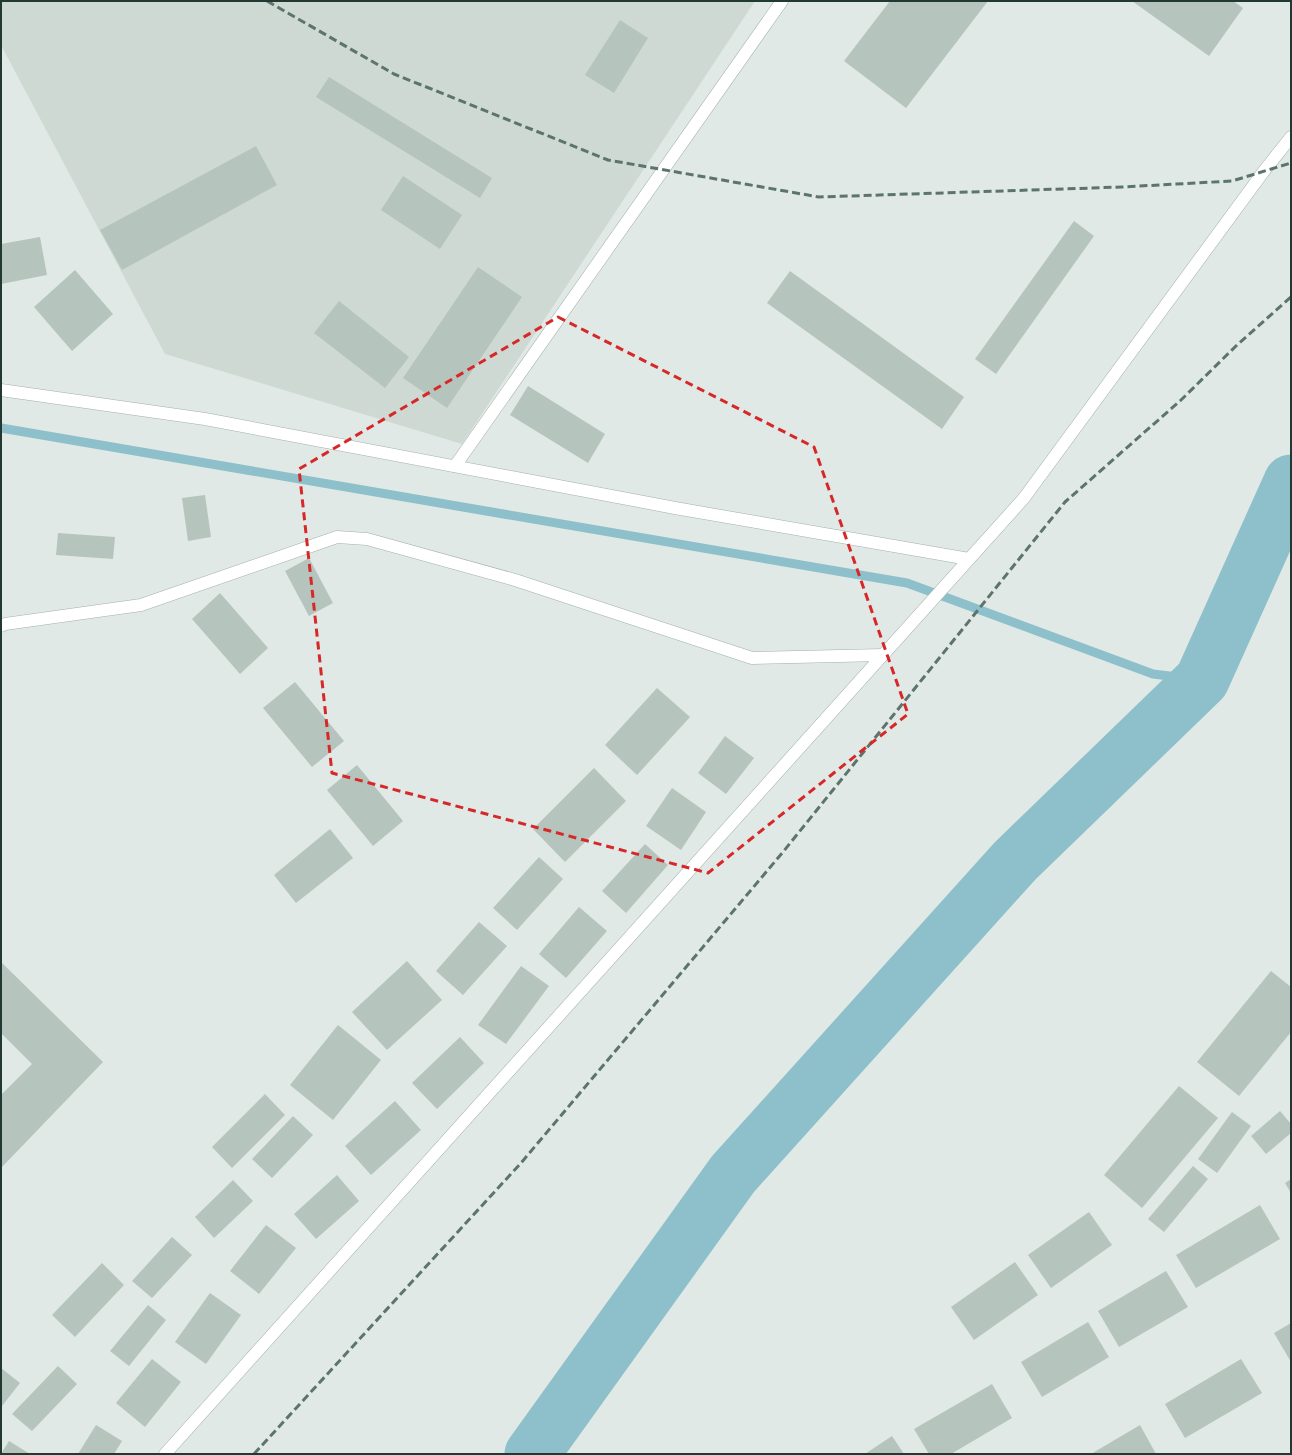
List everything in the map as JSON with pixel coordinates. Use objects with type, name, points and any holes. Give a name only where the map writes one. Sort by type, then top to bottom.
[{"type":"street","points":[[455,466],[782,1]]},
{"type":"street","points":[[165,1454],[1024,498],[1264,171],[1291,137]]},
{"type":"street","points":[[1,390],[205,419],[683,509],[969,559]]},
{"type":"street","points":[[1,626],[5,624],[141,605],[337,537],[367,539],[515,580],[752,658],[883,655]]},
{"type":"highlighted area","points":[[558,317],[814,447],[908,714],[708,873],[332,773],[299,469]]},
{"type":"shaded area","points":[[1,1],[755,1],[462,444],[165,354],[1,45]]},
{"type":"building","points":[[890,1],[988,1],[906,108],[844,61]]},
{"type":"building","points":[[1132,1],[1233,1],[1243,8],[1209,56]]},
{"type":"building","points":[[620,20],[648,38],[614,93],[585,75]]},
{"type":"building","points":[[329,77],[492,178],[480,198],[316,97]]},
{"type":"building","points":[[256,146],[277,185],[122,270],[100,230]]},
{"type":"building","points":[[403,176],[462,215],[440,249],[381,210]]},
{"type":"building","points":[[1074,221],[1094,236],[996,374],[975,359]]},
{"type":"building","points":[[40,237],[47,275],[1,284],[1,244]]},
{"type":"building","points":[[478,267],[522,297],[447,408],[403,378]]},
{"type":"building","points":[[75,270],[113,314],[72,351],[34,307]]},
{"type":"building","points":[[790,271],[964,397],[942,429],[767,303]]},
{"type":"building","points":[[339,301],[409,357],[385,388],[314,333]]},
{"type":"building","points":[[528,386],[605,434],[588,463],[510,415]]},
{"type":"building","points":[[205,495],[211,537],[188,541],[182,498]]},
{"type":"building","points":[[58,533],[115,537],[113,559],[56,555]]},
{"type":"building","points":[[309,558],[333,603],[309,616],[285,571]]},
{"type":"building","points":[[220,593],[268,648],[240,674],[192,619]]},
{"type":"building","points":[[295,682],[344,741],[312,767],[263,708]]},
{"type":"building","points":[[657,688],[690,717],[637,775],[605,745]]},
{"type":"building","points":[[725,736],[754,758],[726,794],[698,773]]},
{"type":"building","points":[[357,765],[403,821],[373,846],[327,790]]},
{"type":"building","points":[[594,768],[626,801],[565,862],[533,829]]},
{"type":"building","points":[[672,788],[706,812],[681,850],[646,826]]},
{"type":"building","points":[[330,829],[353,858],[296,903],[274,875]]},
{"type":"building","points":[[645,844],[668,865],[626,913],[602,891]]},
{"type":"building","points":[[539,857],[563,879],[517,930],[493,908]]},
{"type":"building","points":[[579,907],[607,931],[566,978],[539,954]]},
{"type":"building","points":[[479,922],[507,946],[463,995],[436,971]]},
{"type":"building","points":[[407,961],[442,1000],[387,1050],[352,1012]]},
{"type":"building","points":[[1,962],[103,1062],[1,1168],[1,1095],[32,1064],[1,1033]]},
{"type":"building","points":[[521,966],[549,986],[506,1044],[478,1025]]},
{"type":"building","points":[[1271,971],[1291,987],[1291,1032],[1239,1096],[1197,1062]]},
{"type":"building","points":[[338,1025],[381,1060],[333,1120],[290,1085]]},
{"type":"building","points":[[460,1037],[484,1063],[437,1109],[412,1083]]},
{"type":"building","points":[[1179,1086],[1218,1118],[1142,1208],[1104,1175]]},
{"type":"building","points":[[265,1094],[285,1115],[232,1168],[212,1147]]},
{"type":"building","points":[[395,1101],[421,1130],[371,1175],[345,1146]]},
{"type":"building","points":[[1280,1111],[1291,1124],[1291,1133],[1266,1154],[1251,1136]]},
{"type":"building","points":[[1232,1112],[1251,1126],[1217,1173],[1198,1159]]},
{"type":"building","points":[[293,1116],[313,1135],[272,1178],[252,1159]]},
{"type":"building","points":[[1193,1166],[1208,1179],[1164,1232],[1148,1219]]},
{"type":"building","points":[[337,1175],[359,1201],[316,1239],[294,1214]]},
{"type":"building","points":[[1291,1179],[1291,1193],[1285,1183]]},
{"type":"building","points":[[233,1180],[253,1201],[214,1238],[195,1217]]},
{"type":"building","points":[[1260,1205],[1280,1239],[1196,1288],[1176,1255]]},
{"type":"building","points":[[1089,1212],[1112,1245],[1051,1288],[1028,1255]]},
{"type":"building","points":[[266,1225],[296,1248],[259,1294],[230,1271]]},
{"type":"building","points":[[172,1237],[192,1255],[152,1298],[132,1281]]},
{"type":"building","points":[[1015,1262],[1038,1295],[974,1340],[951,1307]]},
{"type":"building","points":[[102,1263],[124,1285],[75,1337],[52,1315]]},
{"type":"building","points":[[1166,1271],[1188,1307],[1119,1347],[1098,1311]]},
{"type":"building","points":[[210,1293],[241,1315],[206,1364],[175,1342]]},
{"type":"building","points":[[148,1305],[166,1320],[129,1366],[110,1351]]},
{"type":"building","points":[[1088,1322],[1109,1357],[1042,1397],[1021,1362]]},
{"type":"building","points":[[1291,1323],[1291,1362],[1274,1333]]},
{"type":"building","points":[[152,1359],[181,1382],[145,1427],[116,1403]]},
{"type":"building","points":[[1241,1359],[1262,1393],[1185,1438],[1165,1404]]},
{"type":"building","points":[[58,1366],[77,1384],[32,1431],[12,1414]]},
{"type":"building","points":[[1,1368],[20,1383],[2,1406],[1,1405]]},
{"type":"building","points":[[992,1384],[1012,1418],[951,1454],[929,1454],[914,1429]]},
{"type":"building","points":[[96,1425],[122,1441],[114,1454],[78,1454]]},
{"type":"building","points":[[1140,1425],[1156,1454],[1091,1454]]},
{"type":"building","points":[[892,1436],[904,1454],[865,1454]]},
{"type":"building","points":[[9,1441],[30,1454],[1,1454]]},
{"type":"waterway","points":[[1,428],[907,583],[1153,674],[1202,680]]},
{"type":"waterway","points":[[532,1454],[733,1174],[1015,861],[1202,680],[1291,482]]},
{"type":"railway","points":[[267,1],[394,74],[608,160],[819,197],[1122,187],[1232,181],[1291,163]]},
{"type":"railway","points":[[254,1454],[521,1163],[783,852],[1065,502],[1180,401],[1237,345],[1291,297]]}]
